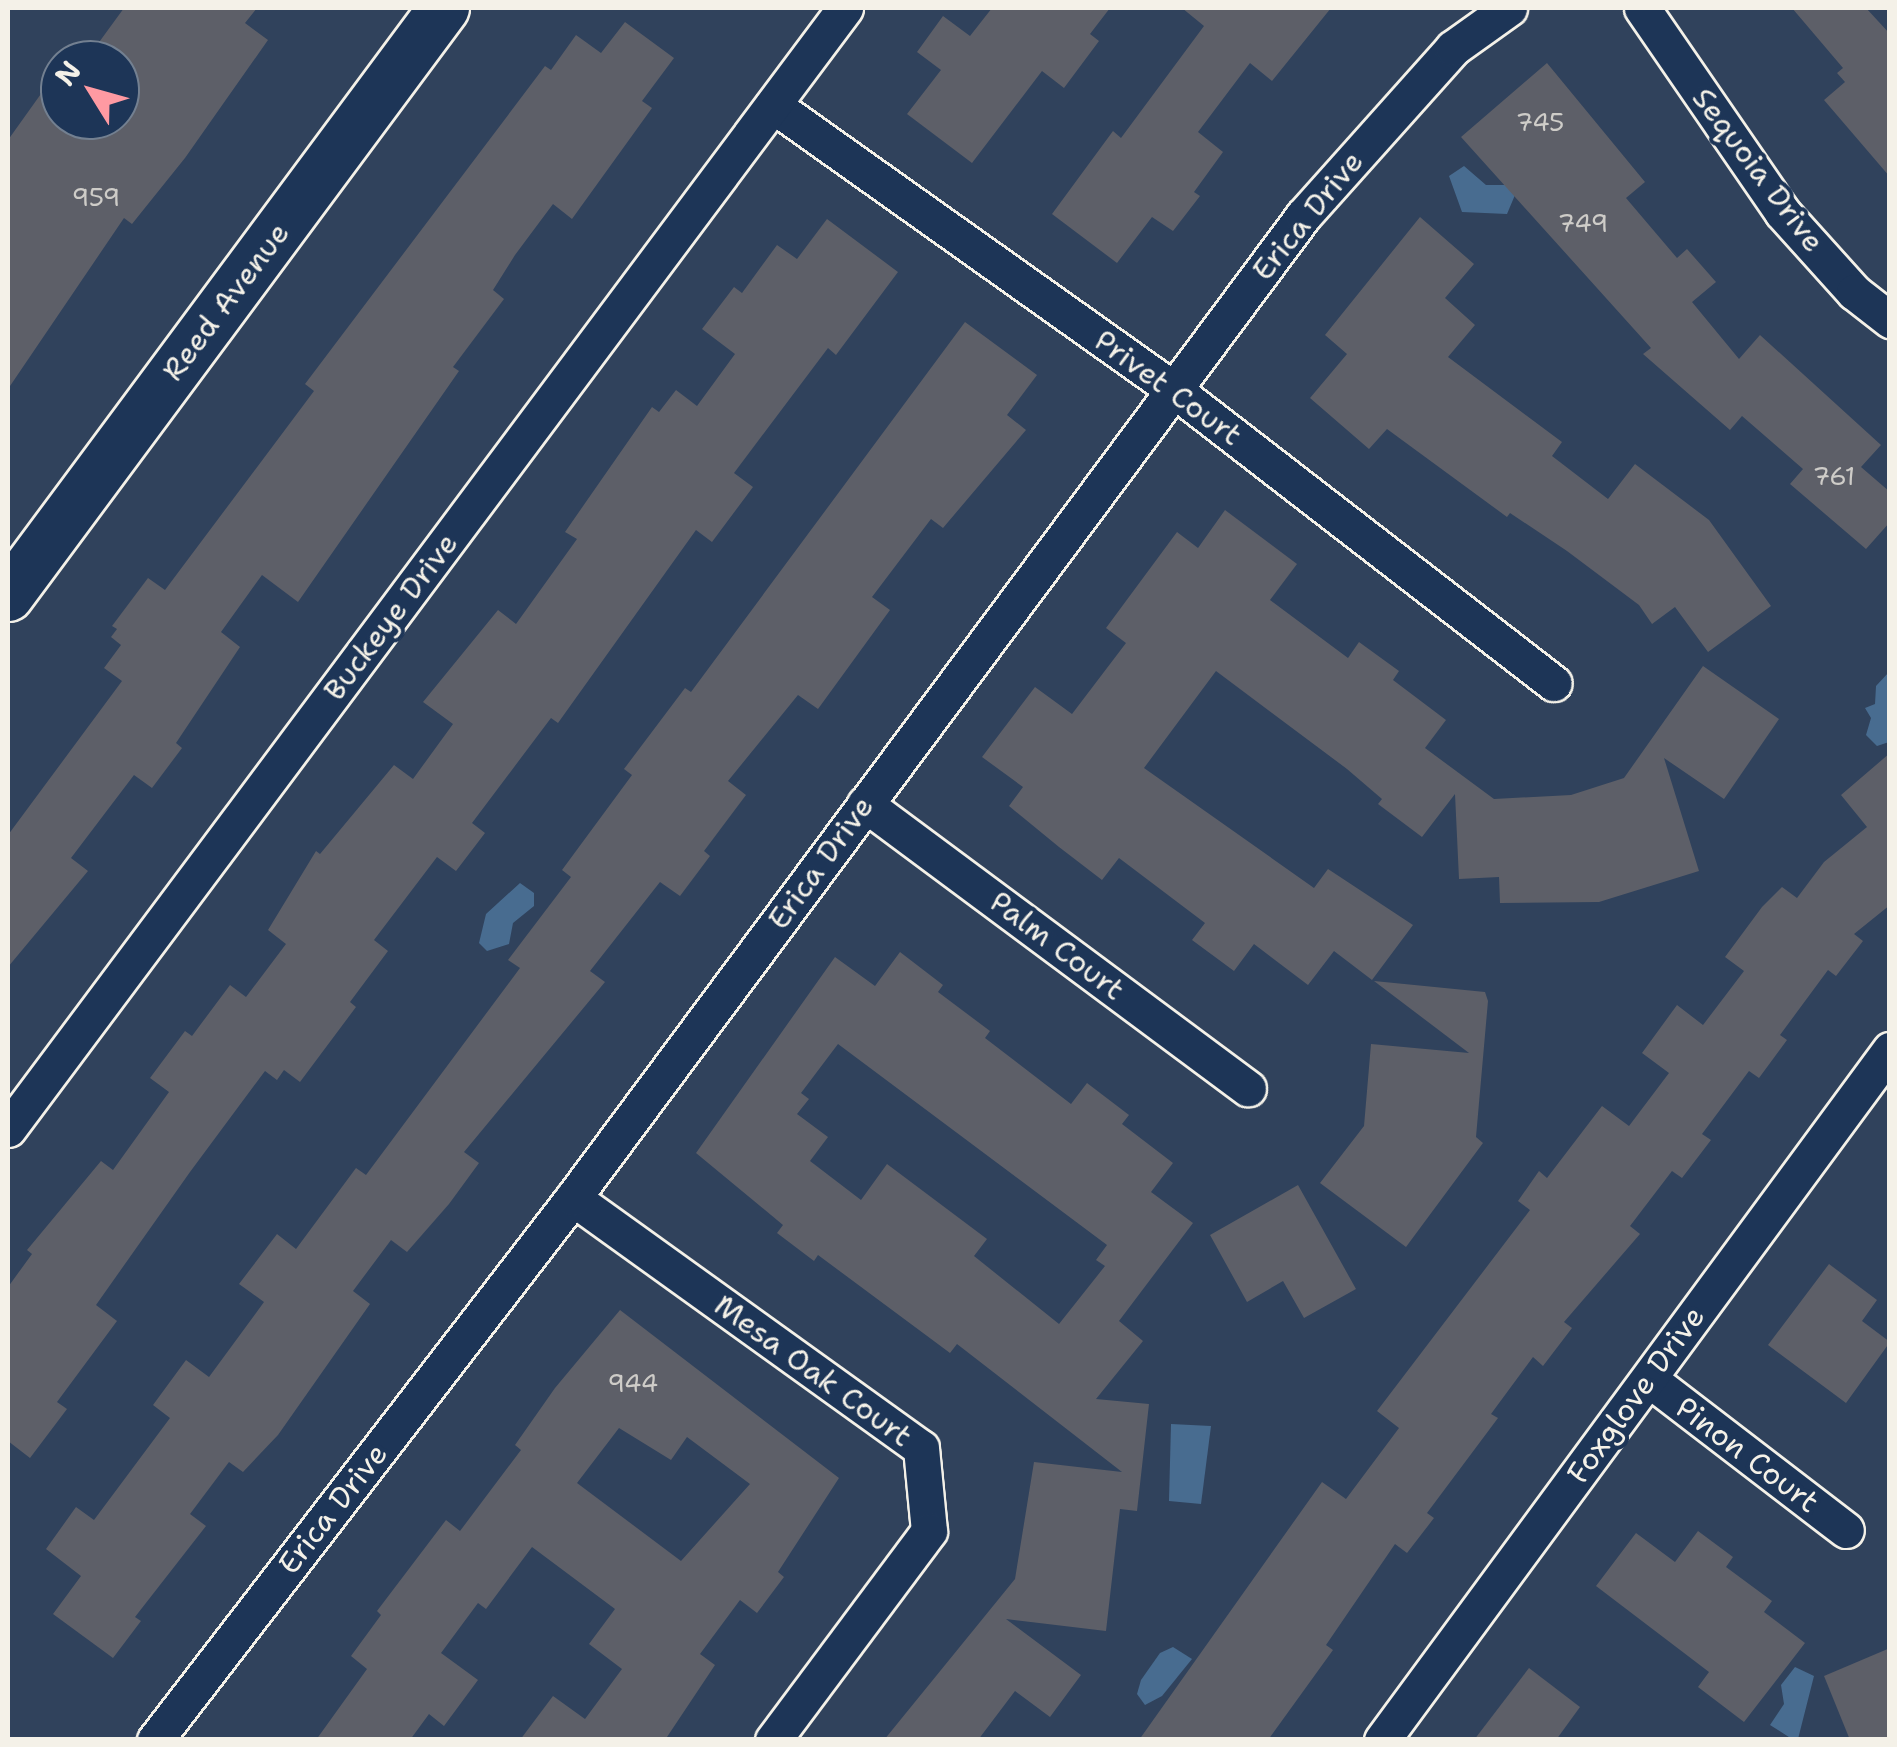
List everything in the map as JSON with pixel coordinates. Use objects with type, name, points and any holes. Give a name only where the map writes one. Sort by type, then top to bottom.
[{"type":"main road","name":"Reed Avenue","points":[[8,596],[444,8]]},
{"type":"street","name":"Buckeye Drive","points":[[8,1129],[845,8]]},
{"type":"street","name":"Erica Drive","points":[[155,1740],[573,1198],[1303,216],[1453,48],[1509,8]]},
{"type":"street","name":"Sequoia Drive","points":[[1642,8],[1782,212],[1854,292],[1890,320]]},
{"type":"street","name":"Privet Court","points":[[774,104],[1173,388],[1554,683]]},
{"type":"street","name":"Palm Court","points":[[865,804],[1248,1088]]},
{"type":"street","name":"Foxglove Drive","points":[[1382,1740],[1890,1050]]},
{"type":"street","name":"Mesa Oak Court","points":[[573,1198],[921,1448],[929,1531],[773,1740]]},
{"type":"street","name":"Pinon Court","points":[[1648,1379],[1846,1530]]},
{"type":"water","points":[[1464,166],[1486,185],[1509,185],[1515,195],[1507,214],[1462,212],[1449,176]]},
{"type":"water","points":[[1889,672],[1889,742],[1877,746],[1866,735],[1871,718],[1865,708],[1875,704],[1876,686]]},
{"type":"water","points":[[520,883],[534,893],[534,906],[513,923],[509,944],[487,951],[479,943],[486,914]]},
{"type":"water","points":[[1171,1424],[1211,1426],[1201,1504],[1169,1501]]},
{"type":"water","points":[[1173,1647],[1192,1659],[1162,1696],[1145,1705],[1137,1694],[1141,1680],[1160,1653]]},
{"type":"water","points":[[1795,1667],[1814,1676],[1798,1739],[1792,1739],[1770,1725],[1784,1704],[1781,1685]]},
{"type":"building","points":[[124,8],[257,8],[245,23],[268,40],[185,158],[132,224],[124,218],[8,389],[8,140],[40,95],[40,140],[140,140],[140,40],[101,40]]},
{"type":"building","points":[[992,8],[1110,8],[1090,34],[1099,41],[1064,88],[1042,71],[972,163],[907,114],[941,70],[917,52],[943,16],[970,36]]},
{"type":"building","points":[[1182,8],[1331,8],[1272,81],[1250,63],[1198,132],[1223,152],[1194,192],[1200,196],[1173,231],[1152,217],[1117,263],[1052,214],[1113,131],[1121,138],[1204,26]]},
{"type":"building","points":[[1792,8],[1866,8],[1890,34],[1890,177],[1824,100],[1845,82],[1837,73],[1843,68]]},
{"type":"building","points":[[625,22],[674,58],[642,101],[652,108],[572,219],[553,204],[515,255],[493,290],[504,299],[453,367],[459,371],[298,602],[262,575],[221,632],[240,647],[176,743],[182,748],[152,788],[134,775],[71,858],[88,871],[8,967],[8,835],[122,681],[104,668],[121,645],[111,637],[117,629],[112,626],[148,578],[165,590],[314,391],[305,384],[545,66],[551,70],[576,35],[601,53]]},
{"type":"building","points":[[1547,63],[1645,182],[1626,198],[1677,258],[1687,249],[1716,282],[1692,302],[1739,359],[1760,335],[1881,445],[1861,467],[1890,492],[1890,522],[1866,549],[1790,484],[1803,469],[1742,416],[1730,430],[1643,354],[1651,348],[1461,137]]},
{"type":"building","points":[[1420,217],[1474,264],[1445,298],[1475,325],[1448,357],[1562,442],[1552,456],[1608,499],[1635,464],[1709,520],[1771,606],[1708,652],[1675,607],[1652,624],[1639,605],[1567,551],[1510,513],[1507,517],[1387,429],[1369,449],[1310,398],[1347,354],[1325,335]]},
{"type":"building","points":[[827,219],[898,272],[836,355],[828,348],[734,473],[753,487],[712,542],[696,530],[558,723],[551,718],[472,823],[485,833],[456,871],[437,857],[374,940],[388,951],[350,1002],[356,1007],[300,1082],[284,1070],[277,1080],[265,1071],[190,1172],[96,1305],[117,1321],[57,1402],[67,1409],[30,1458],[8,1441],[8,1287],[32,1254],[27,1250],[101,1161],[113,1170],[169,1092],[150,1078],[185,1031],[192,1036],[230,985],[246,997],[286,944],[268,930],[316,851],[320,854],[394,765],[413,779],[453,724],[423,702],[498,610],[516,624],[577,539],[565,532],[652,407],[659,412],[676,390],[697,406],[735,354],[702,329],[734,287],[742,293],[777,245],[797,259]]},
{"type":"building","points":[[965,322],[1037,375],[1007,415],[1026,430],[943,528],[931,519],[872,597],[890,610],[818,709],[798,695],[728,781],[746,795],[704,851],[710,856],[680,896],[660,882],[590,971],[605,982],[464,1152],[479,1163],[449,1204],[407,1252],[391,1240],[353,1291],[370,1304],[278,1435],[243,1472],[229,1462],[190,1514],[206,1526],[135,1617],[141,1621],[113,1658],[53,1614],[81,1576],[46,1549],[76,1507],[94,1520],[170,1418],[153,1405],[186,1360],[209,1377],[264,1302],[239,1284],[277,1234],[296,1249],[356,1168],[366,1175],[520,968],[508,960],[571,877],[562,870],[632,775],[624,769],[685,688],[691,692]]},
{"type":"building","points":[[1225,510],[1297,564],[1270,600],[1348,658],[1359,642],[1399,671],[1393,680],[1446,720],[1425,748],[1494,799],[1571,795],[1624,778],[1703,666],[1779,719],[1724,799],[1664,758],[1699,871],[1599,902],[1500,903],[1499,877],[1459,879],[1455,794],[1422,837],[1378,804],[1382,799],[1347,769],[1216,671],[1144,768],[1314,888],[1328,869],[1413,925],[1372,980],[1334,951],[1308,985],[1254,944],[1234,971],[1192,940],[1205,923],[1119,858],[1102,880],[1009,806],[1023,787],[982,757],[1035,687],[1072,714],[1126,643],[1106,628],[1177,532],[1198,548]]},
{"type":"building","points":[[1890,753],[1890,905],[1854,934],[1863,941],[1836,976],[1828,970],[1780,1035],[1787,1040],[1759,1078],[1749,1071],[1702,1134],[1711,1140],[1682,1178],[1672,1171],[1630,1226],[1640,1234],[1564,1322],[1572,1328],[1543,1366],[1533,1357],[1491,1414],[1498,1418],[1427,1513],[1434,1518],[1407,1553],[1395,1544],[1326,1645],[1333,1650],[1268,1740],[1139,1740],[1322,1482],[1346,1499],[1399,1428],[1377,1411],[1530,1210],[1518,1201],[1539,1171],[1547,1178],[1602,1106],[1629,1126],[1669,1073],[1642,1053],[1677,1005],[1703,1025],[1744,971],[1725,957],[1762,907],[1782,887],[1797,898],[1824,862],[1867,827],[1841,795]]},
{"type":"building","points":[[900,952],[943,985],[938,992],[990,1031],[985,1038],[1071,1104],[1087,1083],[1129,1115],[1122,1124],[1173,1163],[1151,1192],[1193,1223],[1119,1321],[1143,1341],[1096,1399],[1149,1404],[1137,1511],[1120,1509],[1106,1631],[1006,1619],[1081,1675],[1050,1717],[1015,1691],[978,1740],[884,1740],[1015,1579],[1034,1462],[1122,1472],[957,1344],[950,1353],[818,1255],[814,1261],[777,1233],[783,1225],[696,1153],[835,957],[875,986]],"holes":[[[838,1044],[1107,1245],[1096,1260],[1105,1266],[1059,1324],[974,1256],[987,1239],[887,1164],[861,1200],[810,1161],[828,1137],[797,1114],[809,1099],[801,1093]]]},
{"type":"building","points":[[1374,981],[1485,992],[1488,1001],[1476,1137],[1483,1143],[1406,1247],[1320,1183],[1364,1126],[1371,1044],[1469,1053]]},
{"type":"building","points":[[1298,1185],[1356,1289],[1304,1318],[1283,1281],[1247,1302],[1210,1235]]},
{"type":"building","points":[[1829,1264],[1877,1300],[1862,1321],[1890,1342],[1846,1403],[1768,1345]]},
{"type":"building","points":[[620,1310],[839,1478],[778,1572],[784,1577],[757,1613],[740,1600],[700,1654],[715,1665],[665,1740],[520,1740],[553,1696],[585,1719],[622,1669],[589,1644],[615,1609],[532,1547],[486,1609],[478,1603],[441,1653],[478,1680],[444,1726],[429,1714],[410,1740],[316,1740],[367,1669],[351,1656],[381,1615],[377,1611],[446,1520],[460,1531],[521,1450],[515,1445],[555,1388]],"holes":[[[619,1428],[671,1460],[687,1437],[750,1484],[681,1561],[577,1483]]]},
{"type":"building","points":[[1698,1531],[1733,1557],[1726,1567],[1772,1601],[1764,1612],[1805,1643],[1744,1722],[1698,1687],[1709,1672],[1596,1586],[1636,1533],[1675,1562]]},
{"type":"building","points":[[1890,1648],[1890,1740],[1850,1740],[1824,1676]]},
{"type":"building","points":[[1529,1668],[1580,1707],[1556,1740],[1474,1740]]}]
